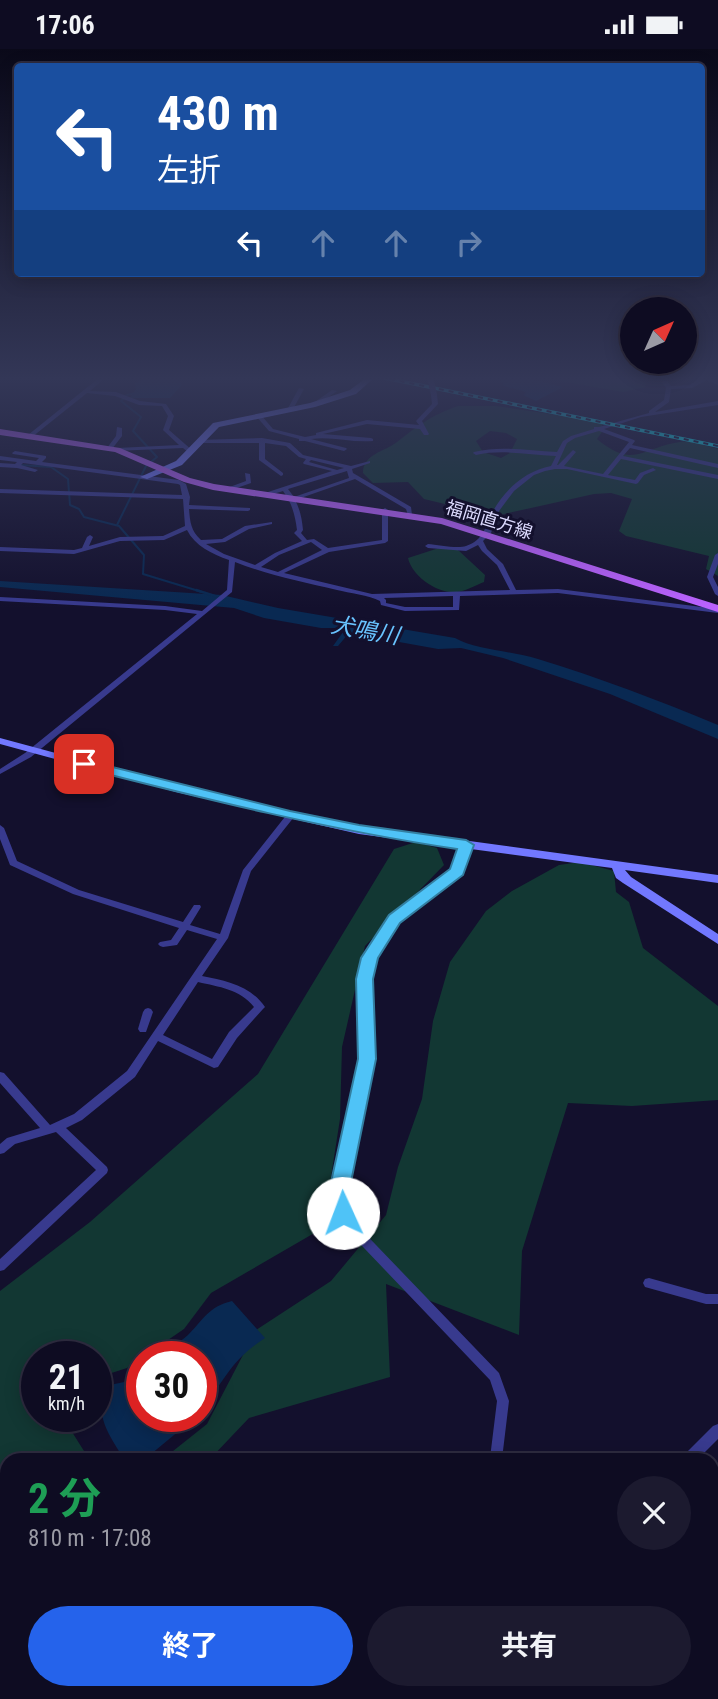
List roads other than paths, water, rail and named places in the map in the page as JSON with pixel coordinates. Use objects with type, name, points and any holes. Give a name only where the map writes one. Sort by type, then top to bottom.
[{"type":"main road","name":"福岡直方線","points":[[126,454],[195,482],[410,514],[718,610]]},
{"type":"street","points":[[22,454],[44,457],[36,466]]},
{"type":"street","points":[[144,477],[179,463],[186,454]]},
{"type":"street","points":[[262,454],[262,460],[281,474]]},
{"type":"street","points":[[299,454],[349,470],[409,508],[410,514]]},
{"type":"street","points":[[519,454],[559,454],[556,467]]},
{"type":"street","points":[[513,590],[499,564],[484,550],[483,538],[489,522],[511,489],[556,467],[571,454]]},
{"type":"street","points":[[604,476],[622,454]]},
{"type":"street","points":[[647,463],[653,454]]},
{"type":"street","points":[[659,454],[718,466]]},
{"type":"street","points":[[310,457],[306,463],[335,471]]},
{"type":"street","points":[[620,457],[718,477]]},
{"type":"street","points":[[0,458],[36,466],[144,477],[183,484],[187,497],[188,527],[199,542],[232,560],[374,596],[383,600],[383,604],[405,609],[457,609],[456,593]]},
{"type":"street","points":[[671,467],[680,458]]},
{"type":"street","points":[[267,494],[368,462]]},
{"type":"street","points":[[0,465],[19,463]]},
{"type":"street","points":[[700,473],[707,463]]},
{"type":"street","points":[[556,467],[636,482],[642,474],[653,470]]},
{"type":"street","points":[[295,498],[333,487],[352,478],[349,470]]},
{"type":"street","points":[[229,489],[250,480]]},
{"type":"street","points":[[285,489],[295,498],[300,530],[297,533],[306,543]]},
{"type":"street","points":[[0,491],[187,497]]},
{"type":"street","points":[[188,507],[248,509]]},
{"type":"street","points":[[280,573],[327,550],[385,541],[385,510]]},
{"type":"street","points":[[199,542],[223,541],[247,527],[270,523]]},
{"type":"street","points":[[0,549],[84,550],[120,539],[164,538],[188,527]]},
{"type":"street","points":[[84,550],[90,537]]},
{"type":"street","points":[[428,546],[466,549],[483,538]]},
{"type":"street","points":[[258,566],[277,554],[312,540],[327,550]]},
{"type":"street","points":[[718,555],[710,577],[718,594]]},
{"type":"street","points":[[0,772],[28,755],[230,591],[232,560]]},
{"type":"street","points":[[374,596],[513,590],[581,592],[718,610]]},
{"type":"street","points":[[0,599],[165,608],[204,613]]},
{"type":"street","points":[[0,741],[176,789],[359,829],[718,879]]},
{"type":"street","points":[[0,1150],[11,1141],[78,1117],[131,1075],[223,938],[247,870],[290,815]]},
{"type":"street","points":[[0,828],[13,863],[76,892],[223,938]]},
{"type":"street","points":[[466,845],[457,872],[394,919],[369,958],[365,979],[367,1059],[341,1182],[340,1203],[347,1223],[495,1377],[503,1401],[497,1453]]},
{"type":"street","points":[[617,865],[620,875],[718,940]]},
{"type":"street","points":[[163,944],[174,943],[197,907]]},
{"type":"street","points":[[156,1036],[214,1064],[233,1035],[260,1007],[254,997],[242,989],[195,978]]},
{"type":"street","points":[[143,1030],[148,1012]]},
{"type":"street","points":[[0,1076],[53,1128],[103,1170],[0,1266]]},
{"type":"street","points":[[649,1283],[706,1299],[718,1299]]},
{"type":"street","points":[[695,1453],[718,1430]]},
{"type":"water","name":"犬鳴川","points":[[0,581],[222,595],[278,608],[455,638],[473,645],[538,659],[651,698],[718,725],[718,739],[610,694],[503,658],[461,648],[438,649],[349,633],[338,646],[333,646],[346,628],[321,628],[264,618],[234,608],[0,587]]},
{"type":"water","points":[[232,1301],[265,1338],[236,1363],[217,1388],[217,1341],[180,1341],[207,1314]]},
{"type":"water","points":[[126,1382],[126,1432],[178,1432],[152,1453],[120,1453],[109,1432],[112,1432],[112,1385]]},
{"type":"waterway","points":[[117,525],[146,466],[157,457],[154,454]]},
{"type":"waterway","points":[[21,465],[51,467],[68,479],[70,505],[79,509],[84,517],[119,526],[144,555],[143,574],[202,592]]},
{"type":"waterway","points":[[196,590],[215,596]]}]
